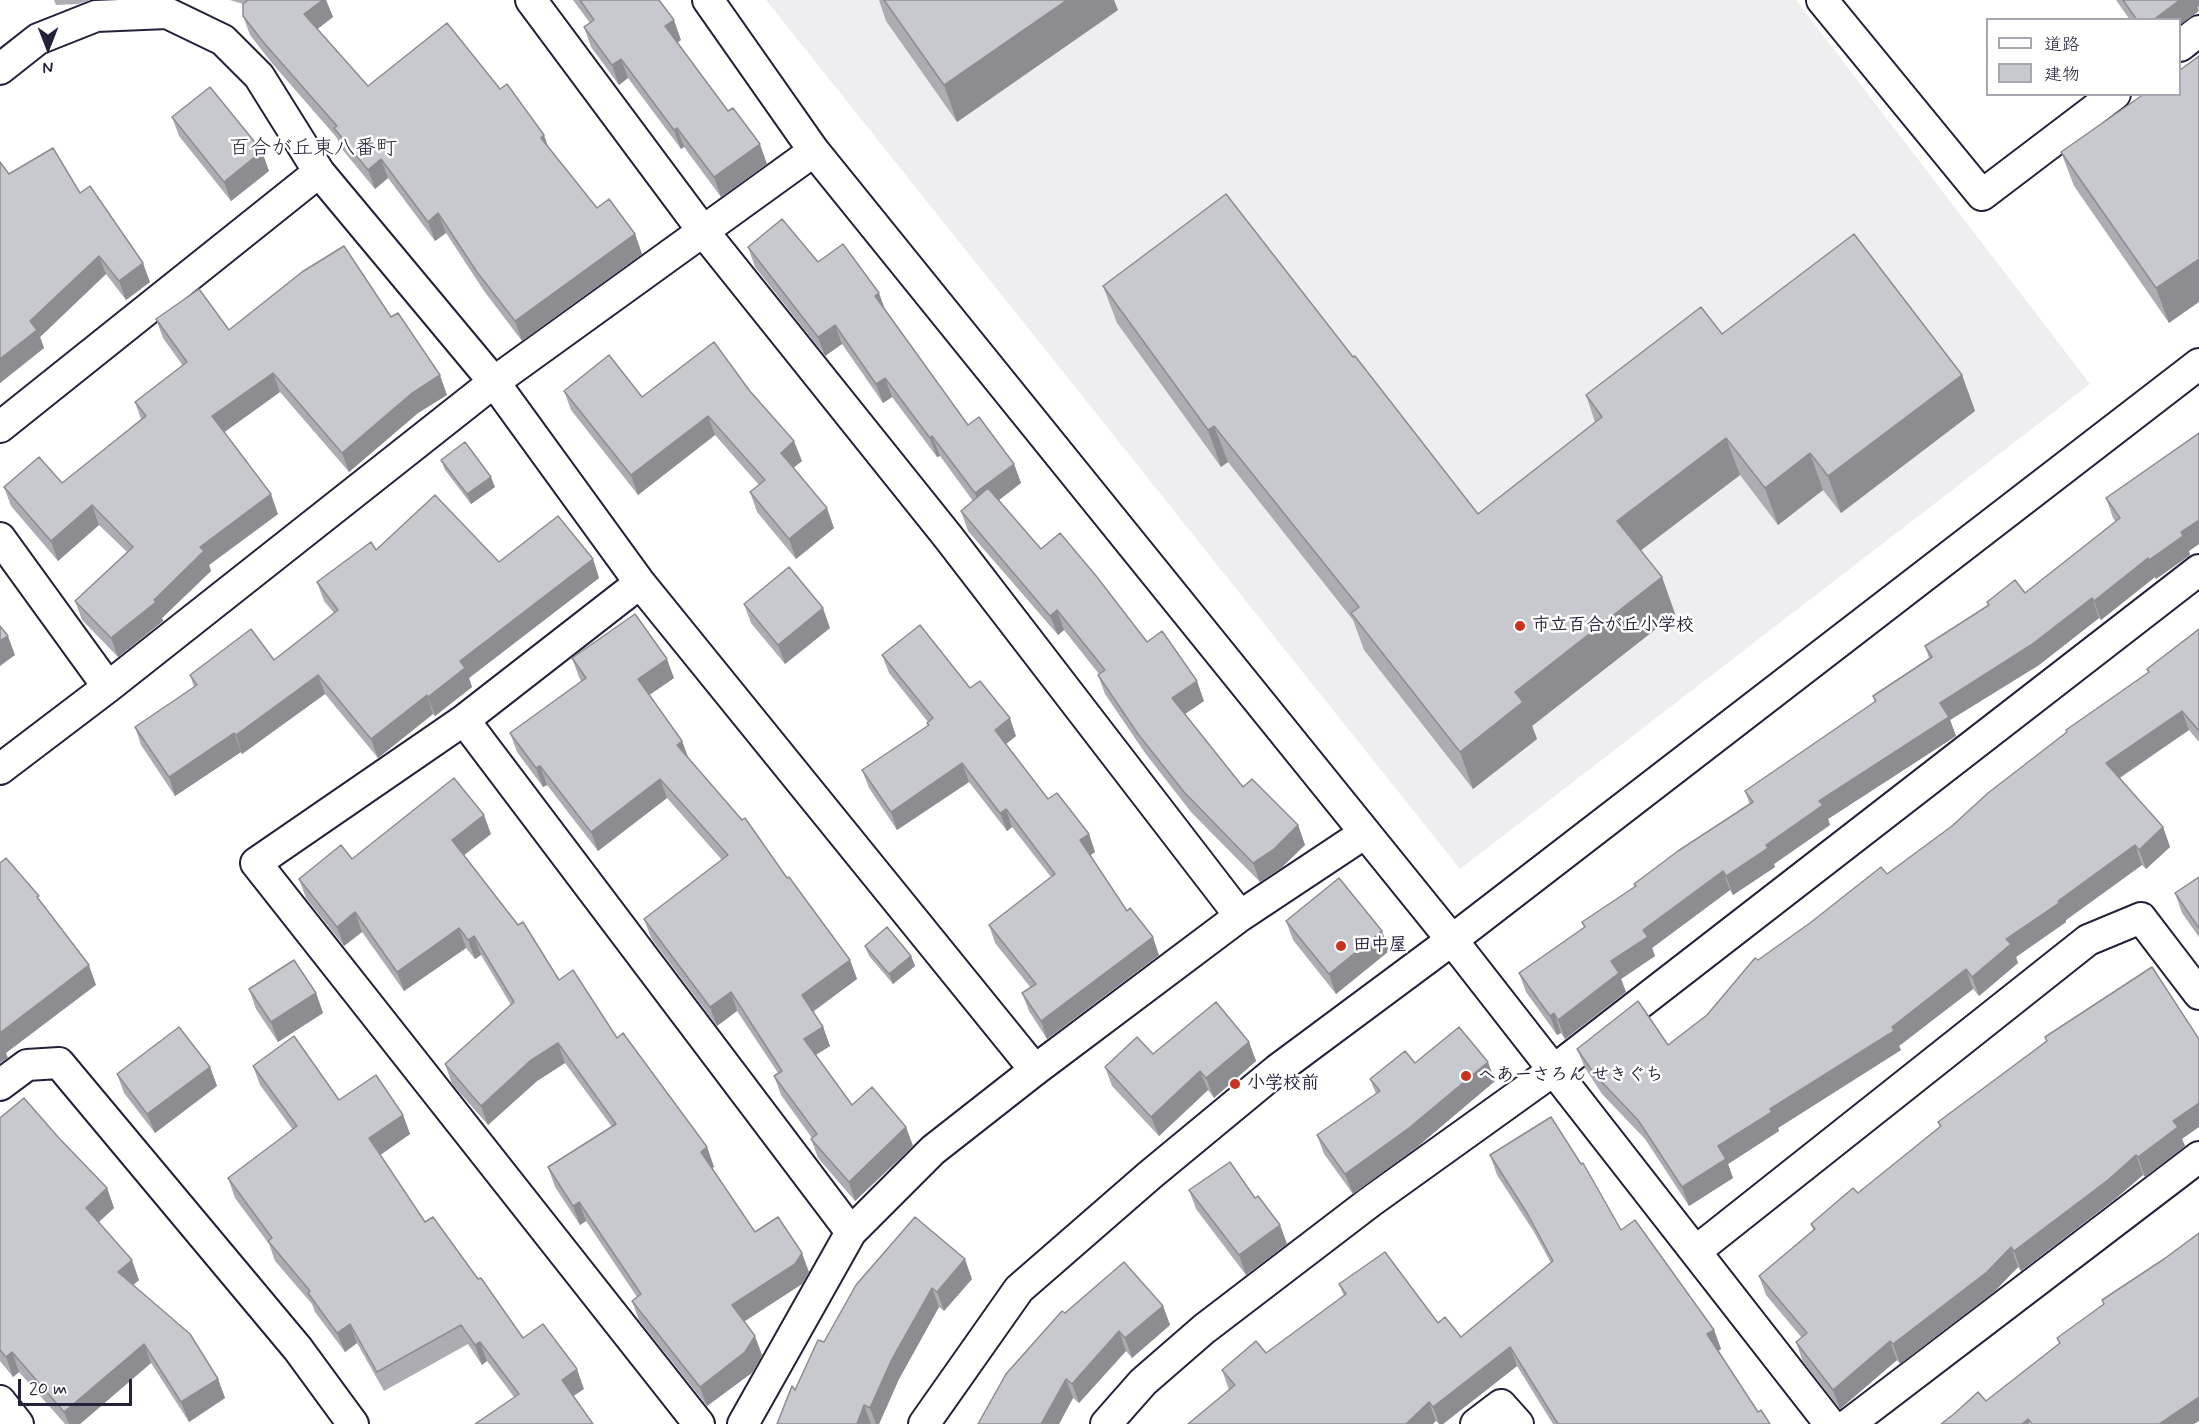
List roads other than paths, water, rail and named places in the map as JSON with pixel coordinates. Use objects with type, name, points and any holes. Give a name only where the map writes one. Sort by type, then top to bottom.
[{"type":"street","points":[[531,0],[703,231],[949,538],[1240,916]]},
{"type":"street","points":[[708,0],[814,151],[1452,940],[1830,1424]]},
{"type":"street","points":[[1830,3],[1982,195],[2112,96]]},
{"type":"street","points":[[0,69],[38,39],[96,16],[166,13],[223,40],[259,76],[319,172],[494,382],[640,583],[1035,1070]]},
{"type":"street","points":[[2181,45],[2199,31]]},
{"type":"street","points":[[0,769],[108,687],[494,382],[814,151]]},
{"type":"street","points":[[0,427],[319,172]]},
{"type":"street","points":[[924,1424],[1019,1289],[1150,1175],[1277,1070],[1452,940],[2199,364]]},
{"type":"street","points":[[0,538],[108,687]]},
{"type":"street","points":[[1106,1424],[1143,1382],[1204,1329],[1370,1202],[1554,1070],[2199,570]]},
{"type":"street","points":[[640,583],[464,720],[256,863],[699,1424]]},
{"type":"street","points":[[464,720],[851,1232]]},
{"type":"street","points":[[743,1424],[851,1232],[933,1150],[1240,916],[1365,834]]},
{"type":"street","points":[[1696,1251],[2088,940],[2141,918],[2199,994]]},
{"type":"street","points":[[0,1085],[27,1065],[59,1063],[298,1350],[353,1424]]},
{"type":"street","points":[[1849,1424],[2199,1157]]},
{"type":"street","points":[[0,1401],[18,1424]]},
{"type":"street","points":[[1476,1424],[1502,1405],[1518,1424]]},
{"type":"place","name":"市立百合が丘小学校","points":[[1520,626]]},
{"type":"place","name":"田中屋","points":[[1341,946]]},
{"type":"place","name":"へあーさろん せきぐち","points":[[1466,1076]]},
{"type":"place","name":"小学校前","points":[[1235,1084]]},
{"type":"district","name":"百合が丘東八番町","points":[[313,150]]}]
